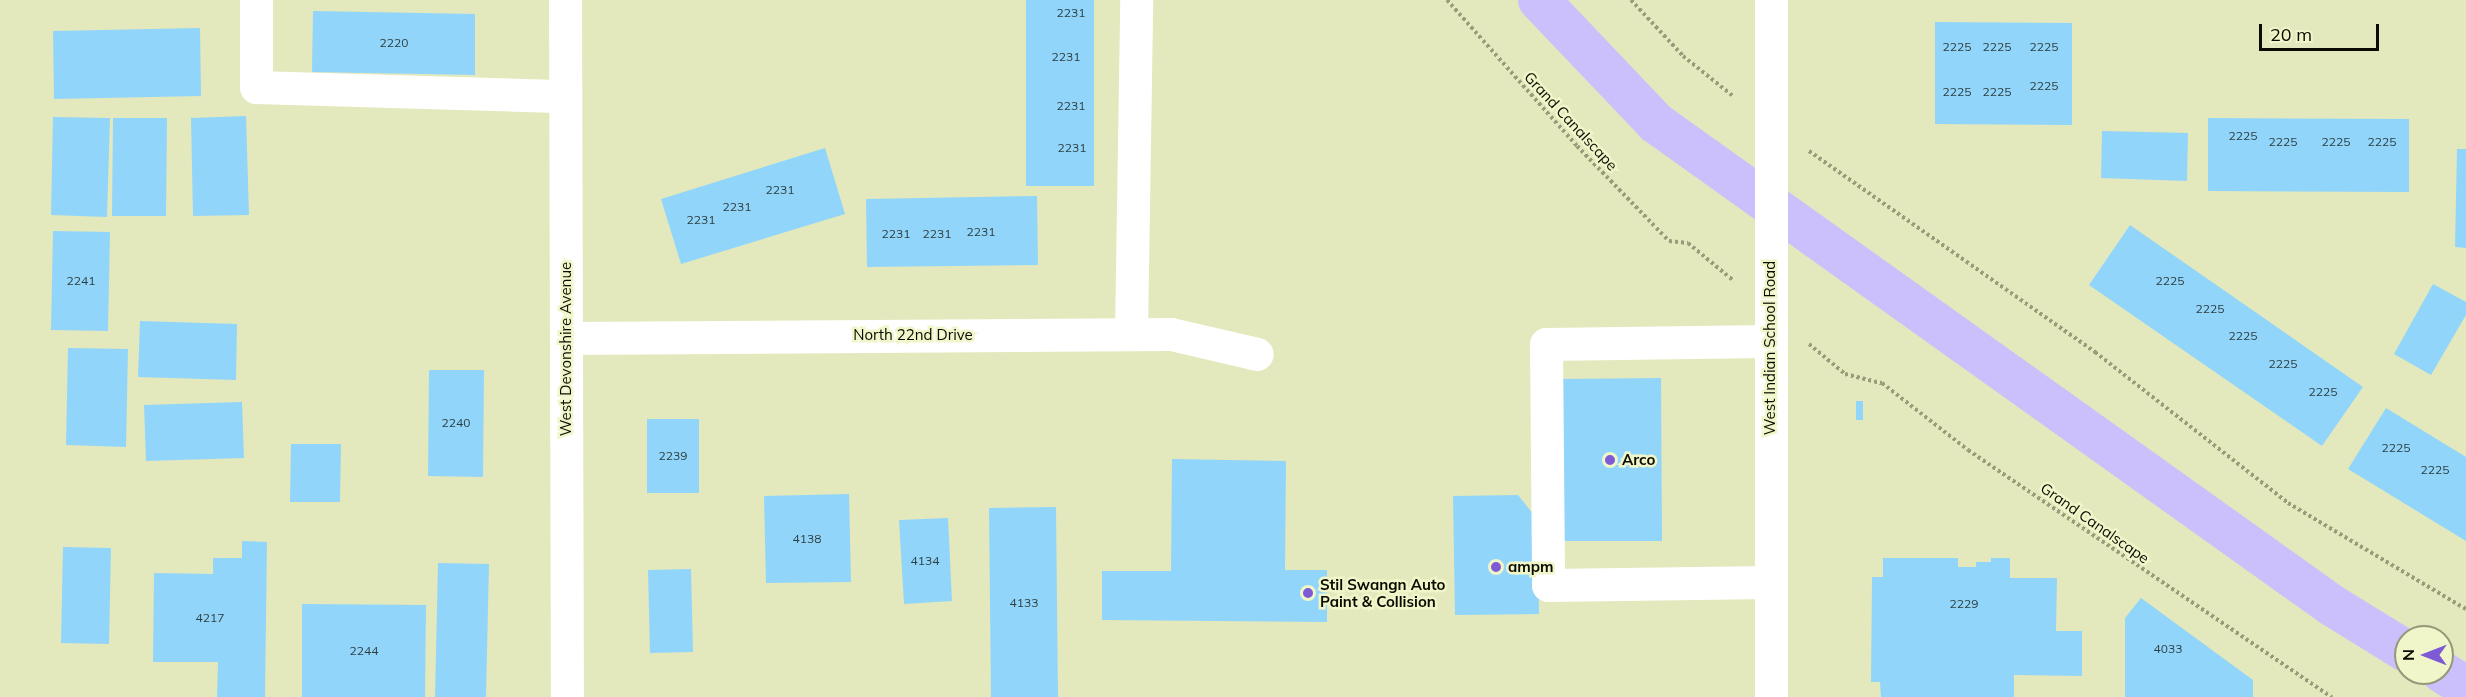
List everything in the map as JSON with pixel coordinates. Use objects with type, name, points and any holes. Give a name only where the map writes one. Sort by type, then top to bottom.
[{"type":"street","points":[[256,0],[256,87],[565,96]]},
{"type":"street","name":"West Devonshire Avenue","points":[[565,0],[567,697]]},
{"type":"street","points":[[1131,334],[1136,0]]},
{"type":"street","name":"West Indian School Road","points":[[1771,697],[1772,0]]},
{"type":"street","name":"North 22nd Drive","points":[[566,338],[1171,334],[1257,354]]},
{"type":"street","points":[[1770,341],[1546,344],[1548,585],[1770,582]]},
{"type":"path","name":"Grand Canalscape","points":[[1447,0],[1577,146],[1669,241],[1688,243]]},
{"type":"path","points":[[1631,0],[1690,62]]},
{"type":"path","points":[[1772,137],[1876,195],[2095,352],[2288,503],[2466,609]]},
{"type":"path","name":"Grand Canalscape","points":[[1845,374],[1882,383],[1968,450],[2332,697]]},
{"type":"building","points":[[1026,0],[1094,0],[1094,186],[1026,186]]},
{"type":"building","points":[[313,11],[475,14],[475,75],[312,72]]},
{"type":"building","points":[[1935,22],[2072,23],[2072,125],[1935,124]]},
{"type":"building","points":[[200,28],[201,96],[54,99],[53,31]]},
{"type":"building","points":[[246,116],[249,215],[193,216],[191,118]]},
{"type":"building","points":[[53,117],[110,118],[107,217],[51,215]]},
{"type":"building","points":[[113,118],[167,118],[166,216],[112,216]]},
{"type":"building","points":[[2208,118],[2409,119],[2409,192],[2208,191]]},
{"type":"building","points":[[2102,131],[2188,133],[2187,181],[2101,178]]},
{"type":"building","points":[[825,148],[845,214],[681,264],[661,199]]},
{"type":"building","points":[[2457,149],[2466,149],[2466,248],[2455,247]]},
{"type":"building","points":[[1037,196],[1038,265],[867,267],[866,199]]},
{"type":"building","points":[[2130,225],[2363,387],[2322,446],[2089,285]]},
{"type":"building","points":[[53,231],[110,232],[108,331],[51,330]]},
{"type":"building","points":[[2433,284],[2466,302],[2466,315],[2431,375],[2394,354]]},
{"type":"building","points":[[140,321],[237,324],[236,380],[138,377]]},
{"type":"building","points":[[68,348],[128,349],[126,447],[66,445]]},
{"type":"building","points":[[429,370],[484,370],[483,477],[428,476]]},
{"type":"building","name":"Arco","points":[[1661,378],[1662,541],[1558,541],[1558,379]]},
{"type":"building","points":[[1856,401],[1863,401],[1863,420],[1856,420]]},
{"type":"building","points":[[242,402],[244,458],[146,461],[144,405]]},
{"type":"building","points":[[2386,408],[2466,457],[2466,541],[2348,469]]},
{"type":"building","points":[[647,419],[699,419],[699,493],[647,493]]},
{"type":"building","points":[[291,444],[341,444],[340,502],[290,502]]},
{"type":"building","points":[[1172,459],[1286,461],[1285,570],[1327,570],[1327,622],[1102,620],[1102,571],[1171,571]]},
{"type":"building","points":[[849,494],[851,582],[766,583],[764,496]]},
{"type":"building","name":"ampm","points":[[1518,495],[1538,520],[1539,614],[1455,615],[1453,496]]},
{"type":"building","points":[[1056,507],[1058,697],[991,697],[989,508]]},
{"type":"building","points":[[948,518],[952,601],[904,604],[899,520]]},
{"type":"building","points":[[242,541],[267,542],[265,697],[217,697],[218,662],[153,662],[154,573],[213,574],[213,558],[242,558]]},
{"type":"building","points":[[63,547],[111,548],[109,644],[61,643]]},
{"type":"building","points":[[1883,558],[1958,558],[1958,567],[1976,567],[1976,562],[1991,562],[1991,558],[2010,558],[2010,578],[2057,578],[2056,631],[2082,631],[2082,676],[2014,675],[2014,697],[1881,697],[1880,682],[1871,682],[1872,577],[1883,577]]},
{"type":"building","points":[[438,563],[489,564],[486,697],[435,697]]},
{"type":"building","points":[[691,569],[693,652],[650,653],[648,570]]},
{"type":"building","points":[[2141,598],[2253,680],[2253,697],[2125,697],[2125,618]]},
{"type":"building","points":[[302,604],[426,605],[425,697],[302,697]]},
{"type":"waterway","points":[[1539,0],[1656,123],[2333,606],[2394,644]]},
{"type":"waterway","points":[[2454,680],[2466,687]]},
{"type":"place","name":"Arco","points":[[1610,460]]},
{"type":"place","name":"ampm","points":[[1496,567]]},
{"type":"place","name":"Stil Swangn Auto Paint & Collision","points":[[1308,593]]}]
